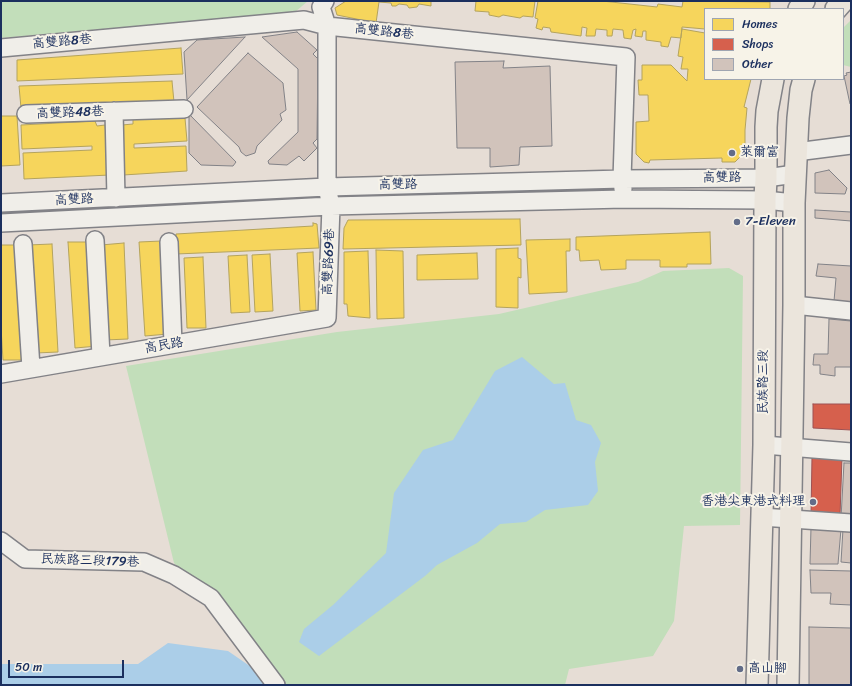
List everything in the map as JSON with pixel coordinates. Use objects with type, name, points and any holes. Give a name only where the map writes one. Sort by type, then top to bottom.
[{"type":"main road","name":"民族路三段","points":[[757,685],[764,445],[766,127],[773,80]]},
{"type":"main road","points":[[788,685],[794,305],[794,203],[798,118],[801,90],[804,80]]},
{"type":"street","name":"高雙路69巷","points":[[325,1],[321,7],[327,26],[327,187],[331,206],[327,318]]},
{"type":"street","name":"高雙路8巷","points":[[1,48],[304,20],[327,26],[626,57],[622,179],[624,199]]},
{"type":"street","name":"高雙路48巷","points":[[26,114],[184,109]]},
{"type":"street","name":"高雙路48巷","points":[[114,111],[116,198]]},
{"type":"street","points":[[796,152],[851,145]]},
{"type":"street","name":"高雙路","points":[[1,203],[327,187],[622,179],[766,178],[795,174]]},
{"type":"street","name":"高雙路","points":[[1,223],[331,206],[624,199],[765,200],[794,203]]},
{"type":"street","points":[[95,240],[101,356]]},
{"type":"street","points":[[169,242],[178,344]]},
{"type":"street","points":[[23,244],[31,368]]},
{"type":"street","points":[[178,344],[180,261]]},
{"type":"street","points":[[794,305],[851,311]]},
{"type":"street","name":"高民路","points":[[1,374],[327,318]]},
{"type":"street","points":[[764,445],[851,452]]},
{"type":"street","points":[[762,517],[851,523]]},
{"type":"street","name":"民族路三段179巷","points":[[1,540],[25,559],[144,562],[174,574],[211,598],[276,685]]},
{"type":"green space","points":[[1,1],[308,1],[295,12],[1,38]]},
{"type":"green space","points":[[851,20],[851,67],[844,65],[844,27]]},
{"type":"green space","points":[[729,268],[743,276],[740,525],[684,526],[674,621],[653,656],[569,669],[565,685],[287,685],[174,563],[126,366],[337,332],[499,314],[638,282],[663,271]]},
{"type":"water","points":[[522,357],[554,384],[565,383],[576,420],[591,425],[601,443],[595,462],[598,491],[588,505],[545,510],[526,522],[500,524],[477,543],[437,565],[425,576],[319,656],[299,642],[304,629],[333,605],[386,553],[394,493],[423,450],[453,440],[495,371]]},
{"type":"water","points":[[168,643],[228,651],[260,673],[268,685],[1,685],[1,664],[138,664]]},
{"type":"building: Homes","points":[[346,1],[431,1],[431,6],[419,4],[417,7],[409,8],[407,5],[399,4],[392,6],[391,3],[379,2],[376,23],[337,15],[335,8]]},
{"type":"building: Homes","points":[[476,1],[535,1],[533,17],[523,16],[520,18],[503,15],[499,17],[489,15],[489,12],[475,11]]},
{"type":"building: Homes","points":[[538,1],[602,1],[657,7],[658,4],[682,7],[683,1],[770,2],[770,8],[704,8],[704,29],[682,27],[681,38],[671,37],[668,47],[661,46],[661,42],[646,40],[646,31],[643,31],[642,37],[635,36],[636,29],[633,30],[631,39],[624,38],[623,30],[613,29],[612,36],[607,36],[607,30],[596,29],[595,36],[586,36],[587,28],[582,27],[581,36],[551,32],[550,28],[543,27],[542,30],[536,28],[538,19],[535,18]]},
{"type":"building: Homes","points":[[682,29],[704,33],[704,80],[751,80],[744,107],[747,108],[745,152],[735,162],[722,162],[722,158],[650,160],[649,163],[644,162],[636,154],[636,122],[649,121],[648,95],[639,95],[638,80],[642,80],[642,65],[671,65],[687,81],[688,69],[681,69],[683,57],[678,56]]},
{"type":"building: Homes","points":[[181,48],[183,74],[17,81],[17,60]]},
{"type":"building: Homes","points":[[172,81],[174,102],[21,108],[19,86]]},
{"type":"building: Homes","points":[[1,116],[17,116],[20,165],[1,166]]},
{"type":"building: Homes","points":[[185,118],[187,141],[134,144],[134,148],[186,146],[187,171],[123,175],[122,125],[133,124],[133,119]]},
{"type":"building: Homes","points":[[95,121],[97,126],[105,125],[110,175],[24,179],[23,153],[92,150],[92,146],[22,149],[21,125]]},
{"type":"building: Homes","points":[[520,219],[521,245],[343,249],[344,228],[348,220]]},
{"type":"building: Homes","points":[[313,223],[317,224],[319,248],[176,254],[176,234],[313,226]]},
{"type":"building: Homes","points":[[710,232],[711,264],[687,264],[687,267],[660,267],[660,260],[626,260],[626,269],[601,270],[599,260],[580,261],[579,250],[576,250],[576,237]]},
{"type":"building: Homes","points":[[570,239],[570,251],[566,251],[567,292],[529,294],[526,240]]},
{"type":"building: Homes","points":[[162,241],[168,334],[145,336],[139,242]]},
{"type":"building: Homes","points":[[68,242],[92,242],[98,346],[75,348]]},
{"type":"building: Homes","points":[[124,243],[128,339],[105,340],[101,245]]},
{"type":"building: Homes","points":[[52,244],[58,352],[36,353],[28,245]]},
{"type":"building: Homes","points":[[1,245],[20,245],[28,360],[3,360],[1,328]]},
{"type":"building: Homes","points":[[518,248],[518,258],[521,259],[521,278],[518,277],[518,308],[496,307],[496,249]]},
{"type":"building: Homes","points":[[376,250],[403,251],[404,318],[377,319]]},
{"type":"building: Homes","points":[[368,251],[370,318],[348,316],[347,304],[344,304],[344,252]]},
{"type":"building: Homes","points":[[313,252],[316,310],[300,311],[297,253]]},
{"type":"building: Homes","points":[[477,253],[478,279],[417,280],[417,255]]},
{"type":"building: Homes","points":[[270,254],[273,311],[255,312],[252,255]]},
{"type":"building: Homes","points":[[247,255],[250,312],[231,313],[228,256]]},
{"type":"building: Homes","points":[[203,257],[206,328],[187,328],[184,258]]},
{"type":"building: Shops","points":[[813,404],[851,404],[851,430],[813,428]]},
{"type":"building: Shops","points":[[812,457],[842,457],[840,516],[811,515]]},
{"type":"building: Other","points":[[297,32],[317,50],[313,54],[318,59],[317,139],[313,143],[317,148],[304,161],[299,156],[287,165],[269,164],[268,161],[298,132],[298,69],[262,37]]},
{"type":"building: Other","points":[[245,37],[187,100],[184,52],[197,40]]},
{"type":"building: Other","points":[[248,53],[283,83],[286,110],[280,114],[282,120],[257,146],[255,153],[246,156],[241,152],[239,147],[197,107]]},
{"type":"building: Other","points":[[504,61],[503,68],[550,66],[552,146],[520,147],[519,165],[490,167],[490,148],[457,148],[455,62]]},
{"type":"building: Other","points":[[851,72],[850,104],[844,76],[847,75],[846,73]]},
{"type":"building: Other","points":[[189,114],[236,162],[233,166],[201,165],[189,153]]},
{"type":"building: Other","points":[[829,170],[847,188],[845,194],[815,193],[815,173]]},
{"type":"building: Other","points":[[815,210],[851,212],[851,221],[815,218]]},
{"type":"building: Other","points":[[818,264],[851,266],[851,302],[834,301],[836,278],[816,276]]},
{"type":"building: Other","points":[[829,319],[851,321],[851,367],[835,367],[835,376],[820,374],[820,365],[813,365],[814,354],[828,354]]},
{"type":"building: Other","points":[[844,463],[851,463],[851,518],[841,518]]},
{"type":"building: Other","points":[[811,528],[841,529],[838,564],[810,564]]},
{"type":"building: Other","points":[[843,529],[851,530],[851,563],[841,562]]},
{"type":"building: Other","points":[[810,570],[851,571],[851,605],[830,604],[831,593],[811,593]]},
{"type":"building: Other","points":[[809,627],[851,628],[851,685],[809,685]]},
{"type":"place","name":"萊爾富","points":[[732,153]]},
{"type":"place","name":"7-Eleven","points":[[737,222]]},
{"type":"place","name":"香港尖東港式料理","points":[[813,502]]},
{"type":"place","name":"高山腳","points":[[740,669]]}]
